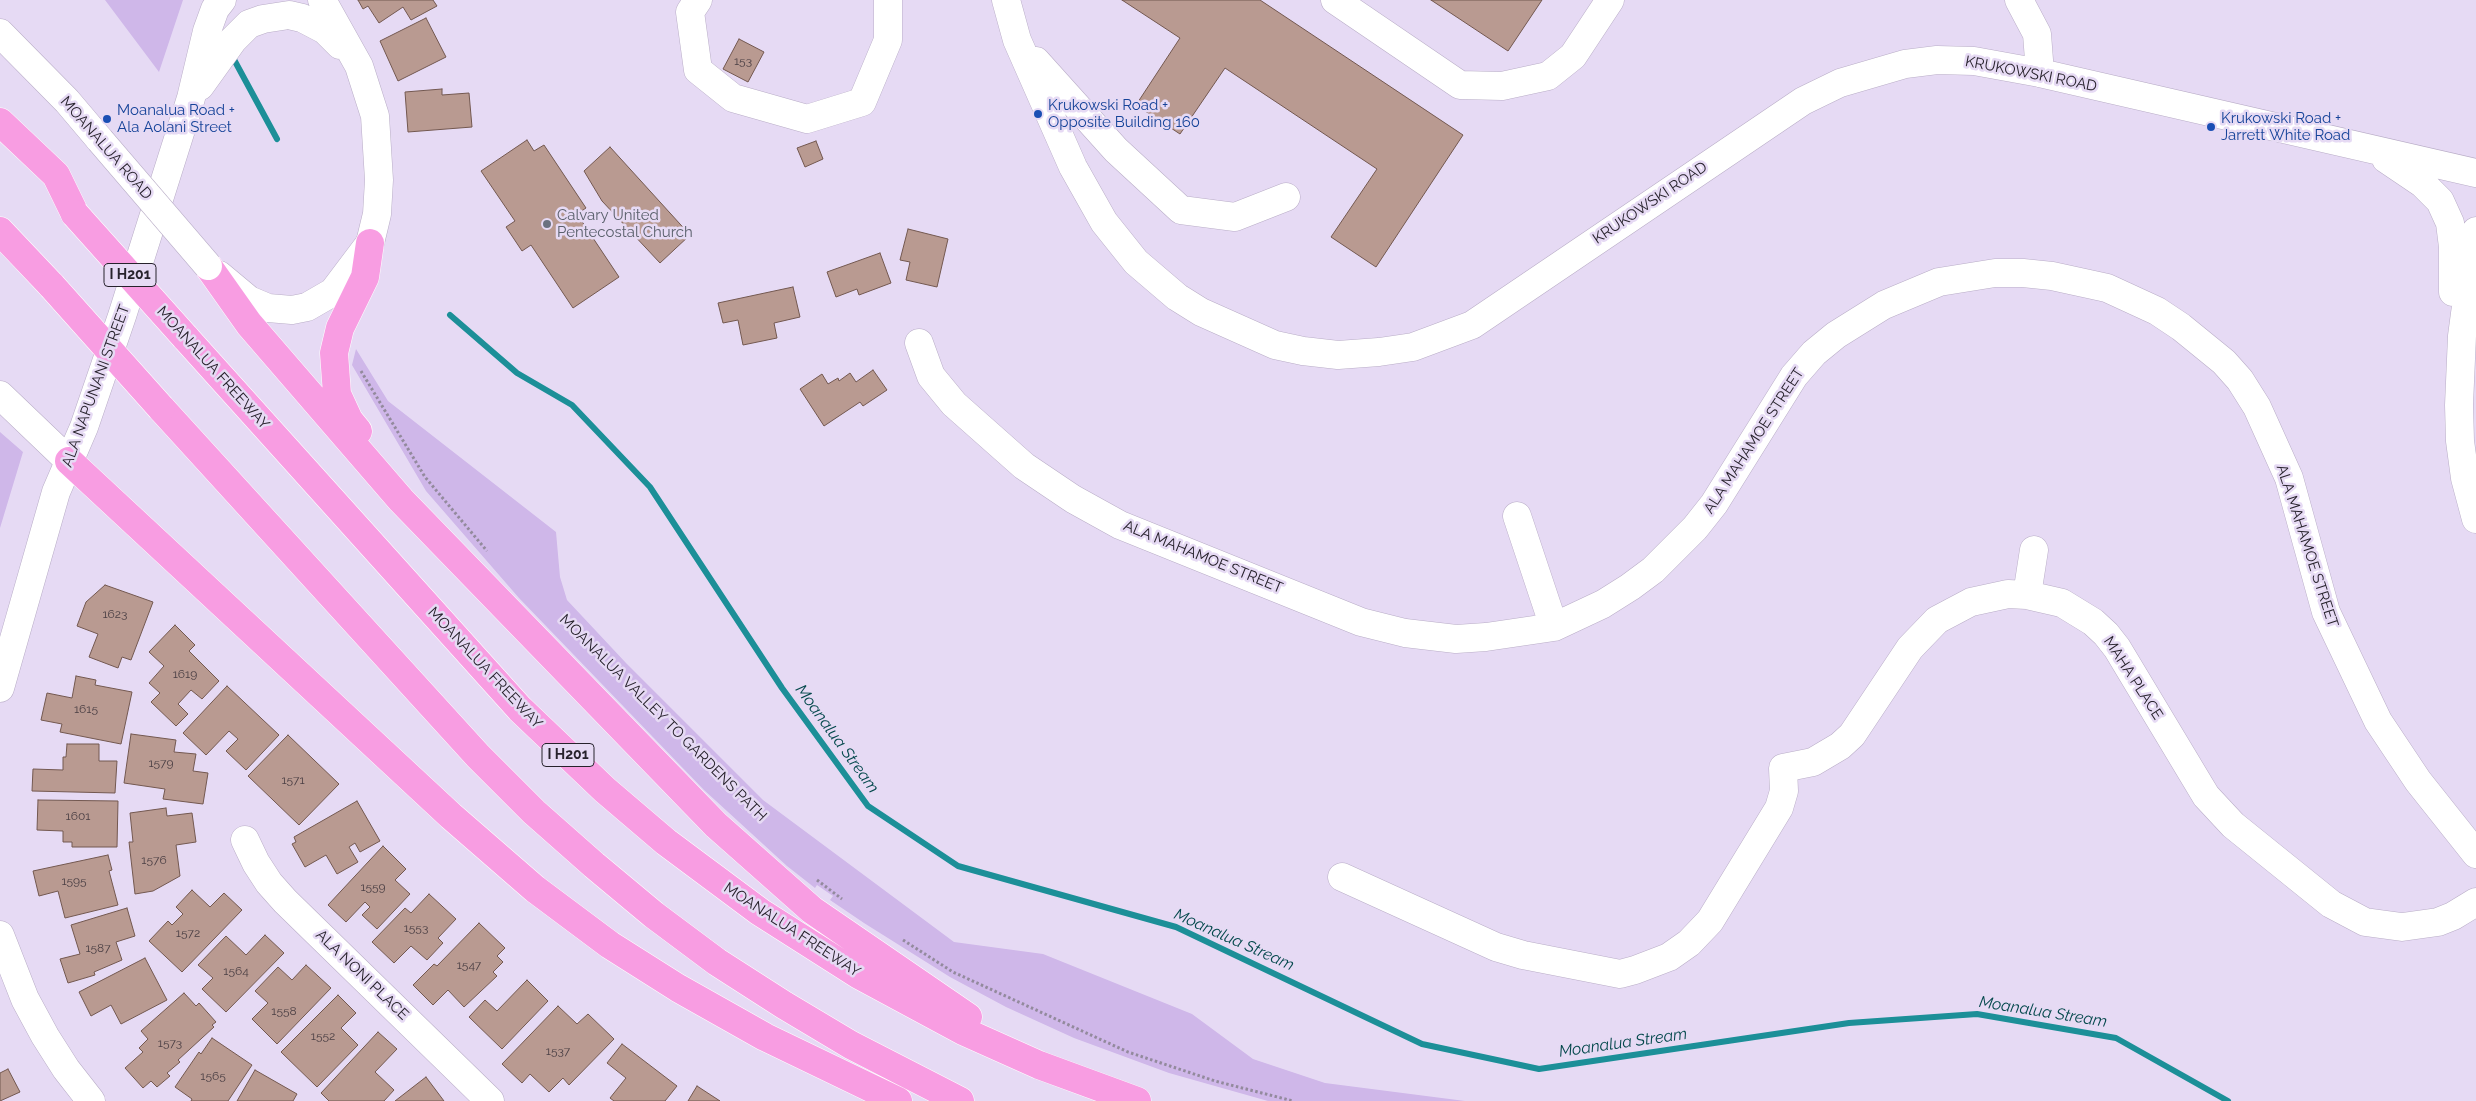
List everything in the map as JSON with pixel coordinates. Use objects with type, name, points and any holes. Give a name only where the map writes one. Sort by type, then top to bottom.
[{"type":"highway","name":"MOANALUA FREEWAY","points":[[0,122],[56,175],[75,214],[520,709],[611,796],[696,866],[825,954],[964,1031],[1040,1065],[1137,1101]]},
{"type":"highway","points":[[0,231],[478,756],[534,812],[654,915],[725,967],[851,1045],[960,1101]]},
{"type":"highway","points":[[370,242],[366,277],[340,328],[334,353],[337,394],[349,420],[396,475],[467,570]]},
{"type":"highway","points":[[208,266],[249,324],[401,500],[670,779],[762,868],[812,910],[1040,1065]]},
{"type":"highway","points":[[69,461],[444,809],[535,889],[610,945],[678,988],[765,1037],[898,1101]]},
{"type":"street","points":[[191,98],[196,26],[204,0]]},
{"type":"street","name":"ALA NAPUNANI STREET","points":[[0,688],[56,492],[84,426],[122,316],[191,98],[208,31],[215,9],[222,0]]},
{"type":"street","points":[[191,98],[220,34],[230,21],[258,0]]},
{"type":"street","points":[[322,0],[359,66],[374,116],[378,146],[377,205],[370,242]]},
{"type":"street","points":[[698,0],[690,12],[698,70],[733,98],[807,119],[862,102],[888,40],[888,0]]},
{"type":"street","name":"KRUKOWSKI ROAD","points":[[1006,0],[1017,40],[1073,167],[1104,222],[1136,262],[1177,297],[1224,324],[1275,345],[1303,351],[1338,355],[1413,347],[1472,325],[1803,101],[1840,83],[1905,64],[1937,60],[1974,61],[2040,73],[2476,173]]},
{"type":"street","points":[[1335,0],[1460,85],[1502,86],[1548,76],[1567,61],[1573,56],[1610,0]]},
{"type":"street","points":[[2019,0],[2037,34],[2040,73]]},
{"type":"street","points":[[191,98],[233,40],[249,24],[274,16],[289,15],[302,18],[326,30],[359,66]]},
{"type":"street","name":"MOANALUA ROAD","points":[[0,33],[67,101],[208,266],[249,300],[268,308],[292,310],[308,307],[333,292],[370,242]]},
{"type":"street","points":[[1017,40],[1116,150],[1181,210],[1235,217],[1286,197]]},
{"type":"street","points":[[2359,147],[2384,158],[2406,171],[2440,201],[2450,223],[2453,247],[2452,286],[2466,344]]},
{"type":"street","points":[[2476,231],[2460,442],[2465,478],[2476,519]]},
{"type":"street","name":"ALA MAHAMOE STREET","points":[[919,343],[931,376],[954,404],[994,442],[1051,487],[1120,525],[1380,628],[1429,637],[1486,637],[1554,627],[1603,604],[1630,587],[1674,550],[1714,504],[1794,376],[1814,353],[1859,320],[1884,305],[1939,282],[1967,276],[2022,273],[2085,282],[2107,288],[2157,311],[2206,348],[2240,380],[2257,407],[2289,478],[2326,612],[2378,721],[2418,781],[2476,854]]},
{"type":"street","points":[[2466,344],[2476,303]]},
{"type":"street","points":[[0,395],[69,461]]},
{"type":"street","points":[[1518,516],[1554,627]]},
{"type":"street","points":[[2027,595],[2034,550]]},
{"type":"street","name":"MAHA PLACE","points":[[1342,877],[1496,947],[1608,973],[1628,972],[1679,951],[1710,921],[1779,808],[1784,791],[1782,768],[1813,762],[1840,746],[1852,735],[1910,648],[1937,620],[1971,602],[2008,594],[2027,595],[2062,604],[2093,622],[2106,634],[2117,648],[2206,796],[2233,825],[2331,904],[2365,922],[2402,927],[2438,922],[2453,916],[2476,902]]},
{"type":"street","name":"ALA NONI PLACE","points":[[245,840],[256,863],[269,883],[285,901],[490,1101]]},
{"type":"street","points":[[0,935],[25,999],[44,1036],[66,1070],[91,1101]]},
{"type":"path","points":[[360,370],[425,477],[488,552]]},
{"type":"path","points":[[814,877],[844,900]]},
{"type":"path","points":[[898,937],[953,972],[1128,1052],[1215,1081],[1294,1101]]},
{"type":"shaded area","points":[[105,0],[183,0],[159,72]]},
{"type":"shaded area","points":[[356,349],[388,401],[556,532],[560,577],[567,600],[626,663],[763,800],[954,942],[1043,954],[1192,1014],[1253,1059],[1325,1083],[1465,1101],[1268,1101],[1169,1073],[1074,1038],[1006,1007],[950,977],[830,900],[833,896],[817,885],[815,888],[787,866],[704,790],[519,598],[426,491],[352,365]]},
{"type":"shaded area","points":[[0,432],[23,452],[0,528]]},
{"type":"building","points":[[358,0],[433,0],[437,6],[411,20],[403,7],[379,23],[368,6],[363,9]]},
{"type":"building","points":[[1122,0],[1260,0],[1463,135],[1376,267],[1331,237],[1377,169],[1225,68],[1180,134],[1136,105],[1180,38]]},
{"type":"building","points":[[1431,0],[1542,0],[1508,51]]},
{"type":"building","points":[[426,18],[446,57],[398,81],[380,41]]},
{"type":"building","points":[[739,39],[764,52],[748,82],[723,69]]},
{"type":"building","points":[[442,89],[442,95],[469,93],[472,127],[408,132],[405,92]]},
{"type":"building","name":"Calvary United Pentecostal Church","points":[[527,140],[534,151],[544,145],[586,208],[577,214],[619,277],[573,308],[531,245],[522,251],[506,227],[515,221],[481,171]]},
{"type":"building","points":[[816,141],[823,159],[805,167],[797,148]]},
{"type":"building","points":[[610,147],[690,235],[660,263],[602,201],[584,171]]},
{"type":"building","points":[[908,229],[948,239],[937,287],[906,280],[910,262],[900,260]]},
{"type":"building","points":[[880,253],[891,283],[859,295],[857,289],[836,297],[827,272]]},
{"type":"building","points":[[793,287],[800,317],[774,323],[777,338],[743,345],[738,320],[723,323],[718,303]]},
{"type":"building","points":[[873,370],[887,390],[863,406],[860,402],[824,426],[800,389],[822,374],[828,384],[838,378],[839,381],[850,373],[856,382]]},
{"type":"building","points":[[105,585],[153,602],[131,660],[122,657],[118,668],[89,657],[98,634],[77,626],[86,602]]},
{"type":"building","points":[[175,625],[195,645],[189,651],[219,681],[202,699],[191,690],[178,704],[188,714],[176,726],[151,702],[160,693],[149,683],[164,666],[149,652]]},
{"type":"building","points":[[76,676],[96,680],[95,685],[132,692],[121,744],[60,732],[62,724],[41,720],[47,693],[72,698]]},
{"type":"building","points":[[227,686],[279,735],[246,770],[226,751],[238,739],[229,731],[206,755],[183,733]]},
{"type":"building","points":[[131,734],[176,740],[174,752],[196,754],[193,771],[208,773],[203,804],[163,799],[165,789],[124,783]]},
{"type":"building","points":[[288,735],[339,784],[299,825],[248,776]]},
{"type":"building","points":[[67,744],[99,744],[99,761],[117,761],[115,793],[32,791],[33,769],[63,770],[63,757],[66,757]]},
{"type":"building","points":[[38,800],[118,801],[117,847],[72,847],[72,842],[63,842],[63,831],[37,830]]},
{"type":"building","points":[[357,801],[380,841],[360,852],[355,843],[349,847],[358,862],[337,874],[326,855],[305,867],[292,844],[296,842],[294,837]]},
{"type":"building","points":[[166,808],[167,816],[192,813],[196,842],[176,845],[180,876],[153,891],[135,894],[129,842],[133,842],[130,813]]},
{"type":"building","points":[[383,846],[406,869],[395,880],[410,894],[377,929],[362,915],[370,907],[365,902],[346,922],[328,905]]},
{"type":"building","points":[[108,855],[112,870],[109,871],[118,905],[65,918],[58,891],[39,896],[33,871]]},
{"type":"building","points":[[192,890],[210,907],[224,893],[242,910],[182,972],[149,941],[168,921],[172,925],[183,914],[176,907]]},
{"type":"building","points":[[429,894],[456,919],[438,938],[443,943],[427,960],[411,946],[394,963],[372,942],[405,908],[411,913]]},
{"type":"building","points":[[127,908],[135,936],[116,942],[122,960],[94,972],[95,975],[68,983],[60,959],[80,954],[71,925]]},
{"type":"building","points":[[479,923],[505,948],[497,956],[503,962],[493,972],[497,976],[464,1007],[448,990],[433,1005],[413,985],[434,964],[437,966]]},
{"type":"building","points":[[265,935],[284,953],[226,1012],[202,989],[213,978],[198,965],[226,936],[246,955]]},
{"type":"building","points":[[145,958],[167,1000],[121,1024],[111,1005],[91,1016],[79,992]]},
{"type":"building","points":[[306,965],[331,988],[277,1044],[252,1019],[268,1003],[255,991],[278,967],[292,980]]},
{"type":"building","points":[[527,980],[548,1001],[502,1049],[469,1017],[485,1000],[497,1011]]},
{"type":"building","points":[[184,993],[196,1006],[199,1003],[216,1022],[212,1025],[214,1027],[178,1060],[180,1062],[167,1073],[170,1076],[157,1087],[151,1081],[143,1088],[125,1068],[143,1052],[139,1048],[148,1039],[141,1031]]},
{"type":"building","points":[[338,995],[356,1013],[341,1028],[358,1045],[317,1087],[281,1052]]},
{"type":"building","points":[[558,1006],[577,1024],[588,1014],[614,1039],[569,1085],[563,1078],[549,1092],[530,1074],[522,1083],[502,1064]]},
{"type":"building","points":[[378,1032],[397,1049],[375,1072],[394,1090],[384,1101],[329,1101],[321,1093]]},
{"type":"building","points":[[212,1038],[252,1065],[228,1101],[191,1101],[192,1099],[175,1087],[199,1052],[201,1054]]},
{"type":"building","points":[[622,1044],[677,1086],[665,1101],[614,1101],[610,1098],[626,1078],[607,1063]]},
{"type":"building","points":[[8,1069],[20,1092],[0,1101],[0,1073]]},
{"type":"building","points":[[255,1070],[297,1094],[293,1101],[237,1101]]},
{"type":"building","points":[[426,1077],[444,1101],[395,1101]]},
{"type":"building","points":[[697,1086],[720,1101],[688,1101]]},
{"type":"waterway","name":"Moanalua Stream","points":[[231,54],[277,139]]},
{"type":"waterway","name":"Moanalua Stream","points":[[450,315],[517,373],[572,405],[650,487],[782,688],[868,806],[958,866],[1176,927],[1422,1044],[1539,1069],[1849,1023],[1977,1014],[2116,1038],[2228,1101]]},
{"type":"place","name":"Krukowski Road + Opposite Building 160","points":[[1038,114]]},
{"type":"place","name":"Moanalua Road + Ala Aolani Street","points":[[107,119]]},
{"type":"place","name":"Krukowski Road + Jarrett White Road","points":[[2211,127]]},
{"type":"place","name":"Calvary United Pentecostal Church","points":[[547,224]]}]
